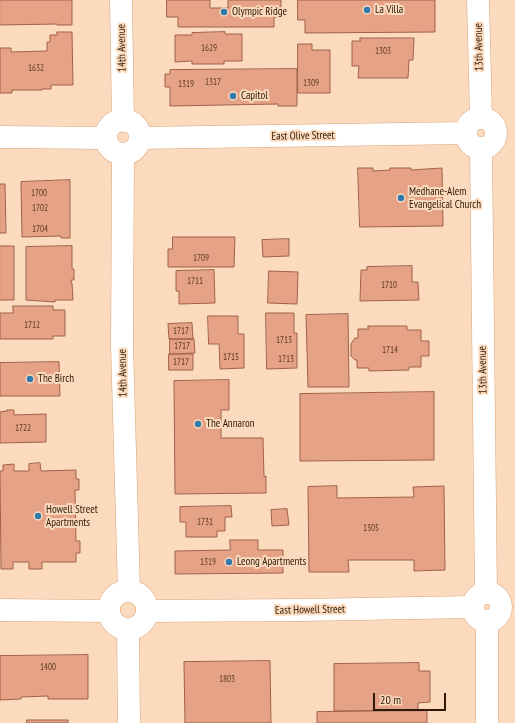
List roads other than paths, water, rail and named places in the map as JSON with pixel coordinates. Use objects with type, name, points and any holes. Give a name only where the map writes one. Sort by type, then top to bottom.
[{"type":"street","name":"14th Avenue","points":[[121,0],[123,120]]},
{"type":"street","name":"13th Avenue","points":[[478,0],[488,133],[492,607],[487,723]]},
{"type":"street","points":[[123,120],[137,127],[140,138],[136,148],[127,154],[116,153],[111,150],[108,146],[106,138],[108,129],[111,125],[123,120]]},
{"type":"street","name":"East Olive Street","points":[[140,138],[488,133]]},
{"type":"street","points":[[0,137],[106,138]]},
{"type":"street","name":"14th Avenue","points":[[123,154],[122,344],[129,591]]},
{"type":"street","points":[[129,591],[140,595],[147,605],[147,611],[143,622],[138,626],[128,629],[120,627],[114,623],[111,618],[110,605],[113,599],[123,592],[129,591]]},
{"type":"street","name":"East Howell Street","points":[[147,611],[492,607]]},
{"type":"street","points":[[0,610],[110,612]]},
{"type":"street","points":[[128,629],[129,723]]},
{"type":"place","name":"La Villa","points":[[367,10]]},
{"type":"place","name":"Olympic Ridge","points":[[224,12]]},
{"type":"place","name":"Capitol","points":[[233,96]]},
{"type":"place","name":"Medhane-Alem Evangelical Church","points":[[401,198]]},
{"type":"place","name":"The Birch","points":[[30,379]]},
{"type":"place","name":"The Annaron","points":[[198,424]]},
{"type":"place","name":"Howell Street Apartments","points":[[38,516]]},
{"type":"place","name":"Leong Apartments","points":[[229,562]]}]
